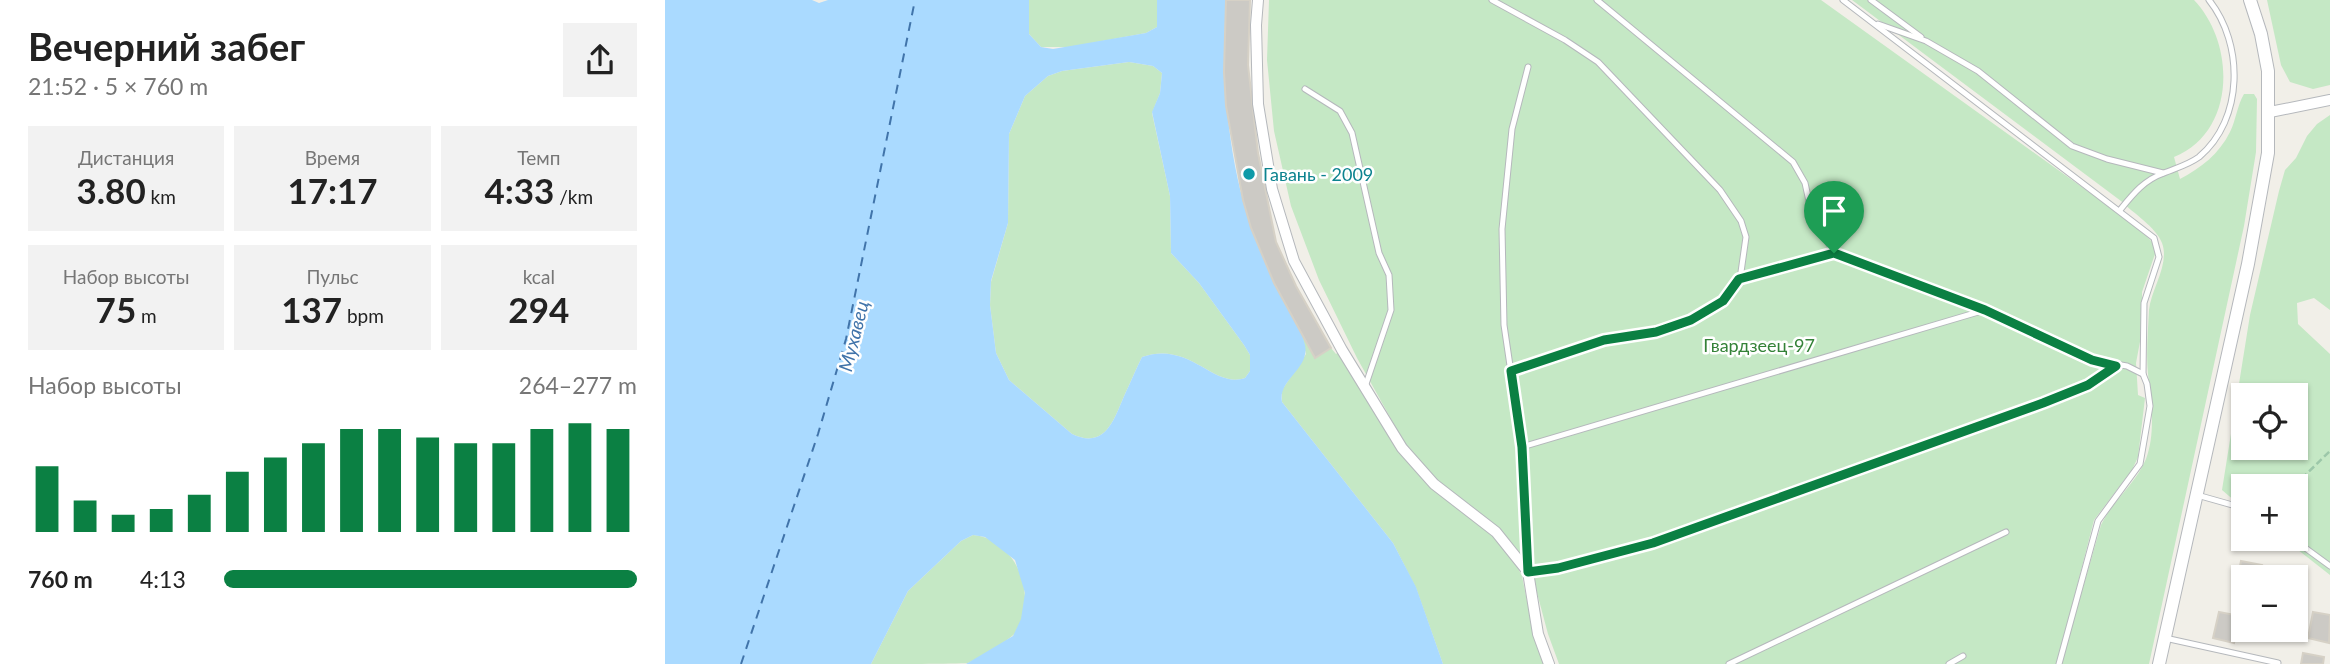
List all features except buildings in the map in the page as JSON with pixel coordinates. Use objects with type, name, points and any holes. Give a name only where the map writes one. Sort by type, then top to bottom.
[{"type":"street","points":[[1258,0],[1258,104],[1272,189],[1294,261],[1402,448],[1418,468],[1496,532],[1528,572],[1538,634],[1549,664]]},
{"type":"street","points":[[2159,664],[2263,195],[2270,112],[2268,71],[2261,34],[2250,0]]},
{"type":"street","points":[[2270,112],[2330,100]]},
{"type":"lane","points":[[1492,0],[1565,40],[1598,62],[1720,190],[1741,221],[1746,237],[1739,279],[1723,301],[1691,320],[1656,332],[1604,340],[1511,371]]},
{"type":"lane","points":[[1597,0],[1793,162],[1805,183],[1812,215],[1834,253]]},
{"type":"lane","points":[[1843,0],[2148,231],[2159,246],[2159,257],[2144,303],[2143,374],[2150,406],[2145,447],[2131,478],[2106,507],[2098,521],[2059,664]]},
{"type":"lane","points":[[1871,0],[1926,41],[1978,71],[2072,146],[2107,159],[2163,173]]},
{"type":"lane","points":[[2120,210],[2136,190],[2163,173],[2182,167],[2199,157],[2213,141],[2223,123],[2232,98],[2233,52],[2226,30],[2209,0]]},
{"type":"lane","points":[[1871,22],[1926,41]]},
{"type":"lane","points":[[1528,67],[1512,129],[1502,229],[1504,325],[1522,447],[1528,572],[1558,568],[1653,543],[2043,403],[2088,385],[2116,366]]},
{"type":"lane","points":[[1305,89],[1340,111],[1352,133],[1379,253],[1389,275],[1391,310],[1365,387]]},
{"type":"lane","points":[[1739,279],[1834,253],[1985,310],[2092,360],[2127,366],[2143,374]]},
{"type":"lane","points":[[1522,447],[1985,310]]},
{"type":"lane","points":[[2197,495],[2231,505]]},
{"type":"lane","points":[[1729,664],[2006,532]]},
{"type":"lane","points":[[2308,550],[2330,566]]},
{"type":"lane","points":[[2165,638],[2278,663]]},
{"type":"lane","points":[[1949,664],[1963,656]]},
{"type":"path","points":[[2306,474],[2330,451]]},
{"type":"green space","points":[[1029,0],[1157,0],[1157,27],[1146,33],[1070,47],[1041,47],[1029,34]]},
{"type":"green space","name":"Гвардзеец-97","points":[[1269,0],[1821,0],[2139,228],[2154,244],[2155,254],[2142,292],[2142,331],[2136,363],[2138,395],[2145,398],[2138,457],[2132,470],[2094,520],[2057,664],[1559,664],[1532,574],[1410,453],[1357,358],[1319,280],[1291,206],[1274,131],[1267,60]]},
{"type":"green space","points":[[1852,0],[2194,0],[2208,18],[2217,40],[2222,62],[2223,86],[2219,108],[2209,128],[2194,145],[2174,157],[2180,179],[2202,165],[2221,147],[2232,127],[2244,94],[2254,94],[2257,99],[2256,152],[2244,226],[2149,664],[2061,664],[2101,525],[2141,468],[2149,449],[2152,417],[2147,358],[2149,310],[2164,259],[2162,243],[2150,226],[2121,201]]},
{"type":"green space","points":[[2267,0],[2330,0],[2330,85],[2313,89],[2290,82],[2281,65]]},
{"type":"green space","points":[[1129,62],[1153,66],[1162,73],[1160,93],[1152,113],[1170,196],[1171,253],[1199,283],[1244,345],[1250,355],[1250,371],[1245,378],[1233,380],[1174,355],[1159,353],[1142,357],[1107,429],[1101,435],[1084,438],[1072,434],[1009,380],[996,353],[990,305],[991,282],[1008,223],[1009,134],[1025,96],[1048,76],[1062,71]]},
{"type":"green space","points":[[2330,115],[2330,310],[2314,298],[2297,303],[2298,324],[2330,354],[2330,575],[2299,551],[2308,551],[2308,474],[2231,474],[2231,498],[2222,490],[2231,434],[2231,460],[2308,460],[2308,383],[2239,383],[2250,315],[2279,191],[2285,170],[2296,158],[2307,136],[2317,124]]},
{"type":"green space","points":[[1300,331],[1315,357],[1331,348],[1336,354],[1342,350],[1405,458],[1493,534],[1511,555],[1522,576],[1532,626],[1544,664],[1443,664],[1416,588],[1393,543],[1282,402],[1282,390],[1306,354]]},
{"type":"green space","points":[[973,535],[988,539],[1001,547],[1019,571],[1025,601],[1023,617],[1014,635],[968,663],[871,664],[908,591],[961,541]]},
{"type":"water","name":"Мухавец","points":[[665,0],[812,0],[819,3],[828,0],[1029,0],[1029,34],[1041,47],[1053,49],[1146,33],[1157,27],[1157,0],[1226,0],[1226,97],[1241,192],[1261,253],[1296,321],[1305,345],[1303,361],[1285,387],[1282,402],[1393,543],[1416,587],[1443,664],[966,664],[1013,636],[1021,619],[1025,593],[1015,560],[985,537],[973,535],[961,541],[908,591],[871,664],[665,664]],"holes":[[[1129,62],[1153,66],[1162,73],[1160,93],[1152,112],[1170,196],[1171,253],[1199,283],[1244,345],[1250,355],[1250,371],[1245,378],[1233,380],[1174,355],[1159,353],[1142,357],[1107,429],[1101,435],[1084,438],[1072,434],[1009,380],[996,353],[990,305],[991,281],[1008,223],[1009,134],[1025,96],[1048,76],[1062,71]]]},
{"type":"ferry route","points":[[741,664],[818,434],[846,339],[915,0]]},
{"type":"place","name":"Гавань - 2009","points":[[1249,174]]},
{"type":"route","points":[[1834,253],[1985,310],[2092,360],[2116,366],[2088,385],[2043,403],[1653,543],[1558,568],[1528,572],[1522,447],[1511,371],[1604,340],[1656,332],[1691,320],[1707,313],[1723,301],[1739,279],[1834,253]]}]
